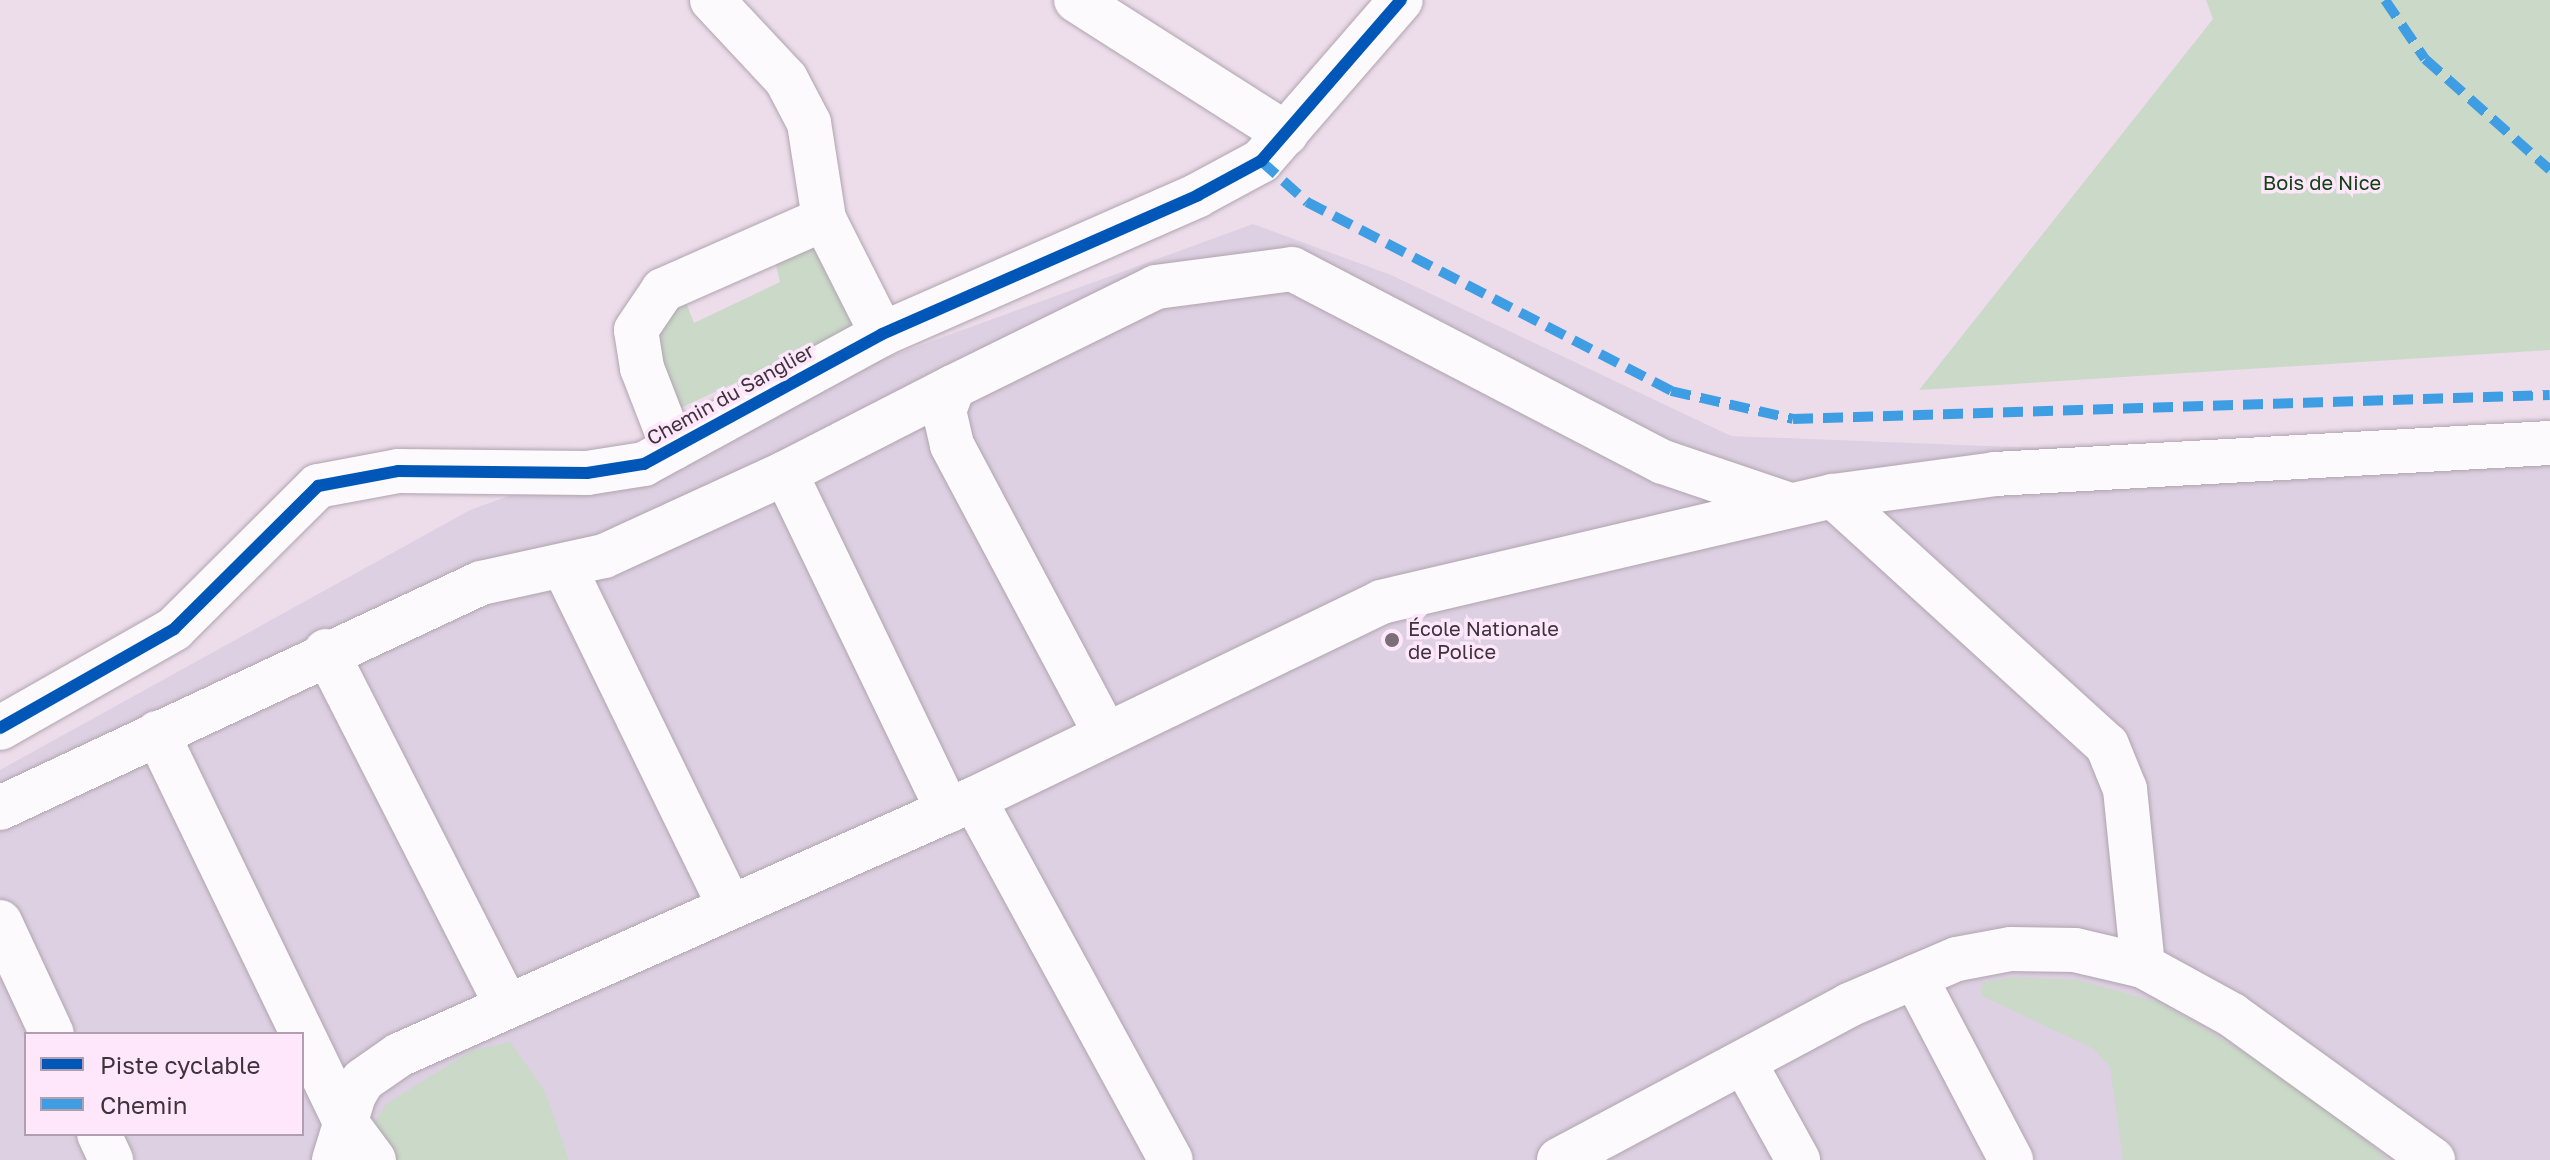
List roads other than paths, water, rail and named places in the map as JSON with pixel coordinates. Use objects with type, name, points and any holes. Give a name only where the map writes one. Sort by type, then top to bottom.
[{"type":"street","points":[[712,0],[786,79],[809,123],[824,219],[882,334]]},
{"type":"street","points":[[1076,0],[1286,134]]},
{"type":"street","name":"Chemin du Sanglier","points":[[0,728],[174,629],[318,486],[398,471],[587,473],[644,464],[882,334],[1198,195],[1261,161],[1401,0]]},
{"type":"street","points":[[673,448],[642,368],[636,330],[663,290],[824,219]]},
{"type":"street","points":[[0,808],[326,651],[481,583],[604,556],[785,473],[1156,287],[1292,269],[1663,462],[1787,504]]},
{"type":"street","points":[[953,387],[944,411],[952,445],[1105,733]]},
{"type":"street","points":[[334,1160],[343,1118],[363,1080],[399,1055],[961,805],[1381,602],[1787,504],[1833,496],[1995,474],[2550,443]]},
{"type":"street","points":[[785,473],[961,805],[1171,1160]]},
{"type":"street","points":[[1833,496],[2107,745],[2125,789],[2143,966]]},
{"type":"street","points":[[564,567],[730,907]]},
{"type":"street","points":[[326,651],[507,1007]]},
{"type":"street","points":[[157,733],[301,1032]]},
{"type":"street","points":[[0,922],[51,1032]]},
{"type":"street","points":[[1559,1160],[1849,1005],[1957,959],[2011,949],[2075,950],[2143,966],[2232,1015],[2433,1160]]},
{"type":"street","points":[[1915,977],[2011,1160]]},
{"type":"street","points":[[304,1037],[343,1118],[374,1160]]},
{"type":"street","points":[[1744,1062],[1798,1160]]},
{"type":"street","points":[[100,1136],[111,1160]]},
{"type":"place","name":"École Nationale de Police","points":[[1392,640]]},
{"type":"park label","name":"Bois de Nice","points":[[2322,182]]}]
